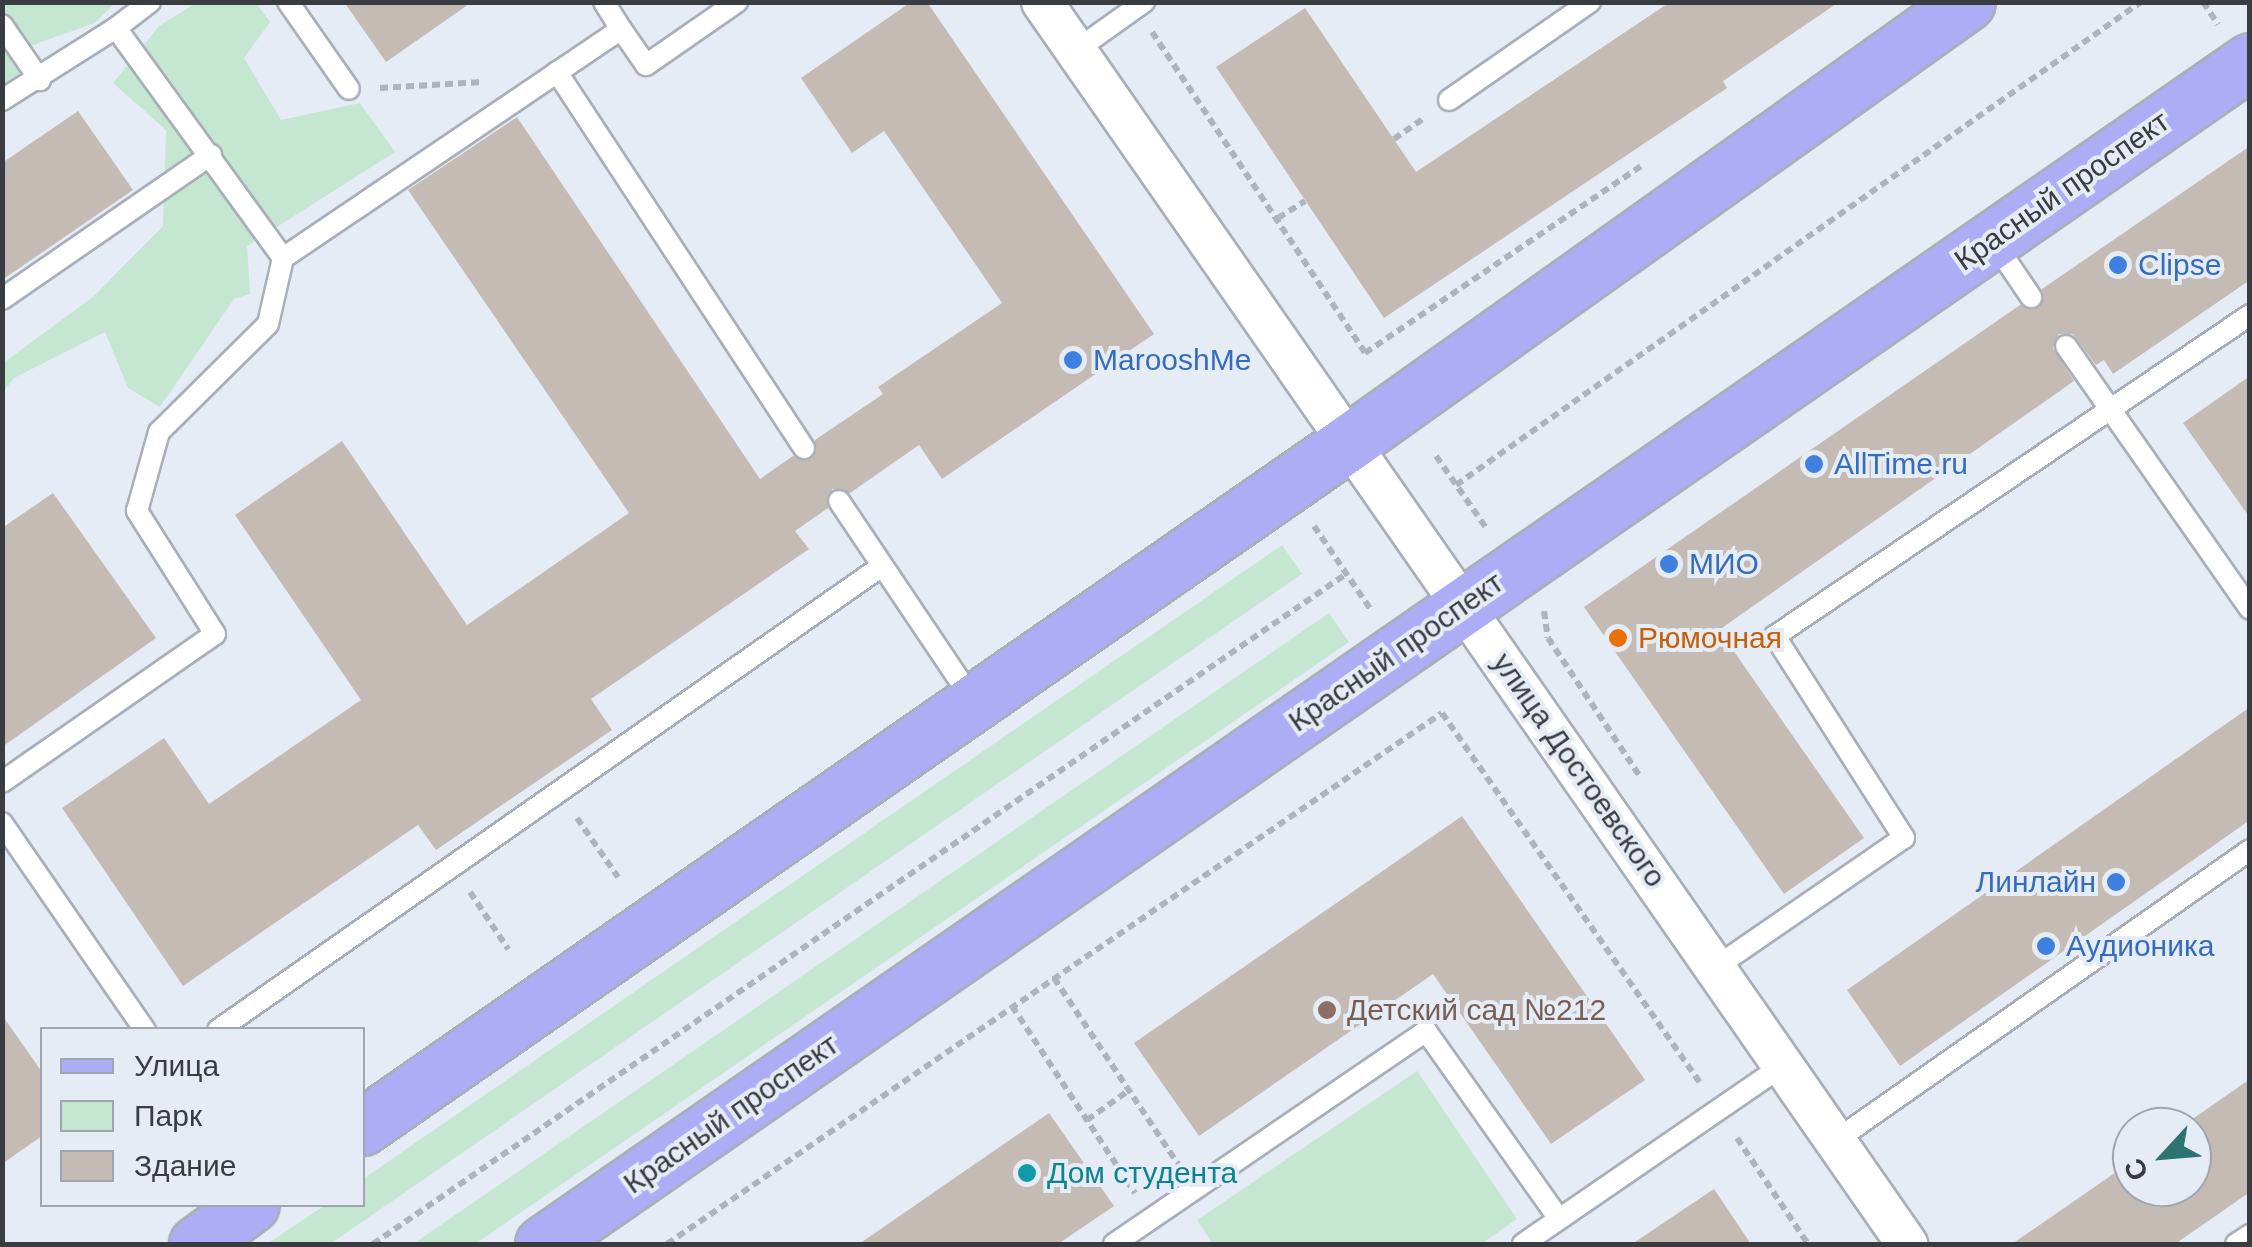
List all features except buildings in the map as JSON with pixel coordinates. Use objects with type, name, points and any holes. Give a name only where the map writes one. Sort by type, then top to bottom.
[{"type":"main road","points":[[365,1125],[1348,443],[1967,2]]},
{"type":"main road","name":"Красный проспект","points":[[543,1244],[2250,60]]},
{"type":"main road","points":[[197,1244],[247,1207]]},
{"type":"street","name":"улица Достоевского","points":[[1042,2],[1907,1244]]},
{"type":"lane","points":[[2,100],[40,80],[150,2]]},
{"type":"lane","points":[[288,2],[348,90]]},
{"type":"lane","points":[[604,2],[646,66],[737,2]]},
{"type":"lane","points":[[1449,100],[1590,2]]},
{"type":"lane","points":[[1075,51],[1140,5]]},
{"type":"lane","points":[[2,25],[40,80]]},
{"type":"lane","points":[[116,28],[283,258]]},
{"type":"lane","points":[[2,782],[215,634],[137,510],[159,432],[268,324],[283,258],[621,28]]},
{"type":"lane","points":[[550,75],[804,448]]},
{"type":"lane","points":[[2,299],[211,155]]},
{"type":"lane","points":[[1992,240],[2031,297]]},
{"type":"lane","points":[[1716,968],[1904,838],[1775,636],[2250,314]]},
{"type":"lane","points":[[2066,346],[2250,609]]},
{"type":"lane","points":[[839,500],[975,704]]},
{"type":"lane","points":[[222,1027],[882,566]]},
{"type":"lane","points":[[2,823],[143,1027]]},
{"type":"lane","points":[[1835,1141],[2250,850]]},
{"type":"lane","points":[[1114,1244],[1426,1032],[1560,1219]]},
{"type":"lane","points":[[1523,1244],[1782,1066]]},
{"type":"lane","points":[[2236,1244],[2250,1235]]},
{"type":"path","points":[[1456,485],[2141,2]]},
{"type":"path","points":[[1140,5],[1365,353],[1656,156]]},
{"type":"path","points":[[348,90],[550,75]]},
{"type":"path","points":[[1278,218],[1306,200]]},
{"type":"path","points":[[1436,456],[1490,534]]},
{"type":"path","points":[[1312,524],[1378,620]]},
{"type":"path","points":[[373,1244],[1346,574]]},
{"type":"path","points":[[667,1244],[1442,713],[1808,1244]]},
{"type":"path","points":[[560,792],[618,877]]},
{"type":"path","points":[[453,866],[508,950]]},
{"type":"path","points":[[1054,978],[1195,1190]]},
{"type":"path","points":[[1012,1006],[1151,1218]]},
{"type":"path","points":[[1087,1120],[1128,1091]]},
{"type":"green space","points":[[3,3],[115,3],[95,23],[30,46],[3,111]]},
{"type":"green space","points":[[196,3],[256,3],[270,22],[244,58],[281,120],[360,103],[395,152],[247,246],[250,294],[234,299],[160,407],[128,388],[105,332],[14,378],[3,392],[3,363],[93,297],[163,226],[166,130],[113,83],[159,26]]},
{"type":"green space","points":[[1282,545],[1302,574],[330,1244],[267,1244],[322,1207],[365,1207],[365,1178]]},
{"type":"green space","points":[[1329,613],[1349,642],[475,1244],[413,1244]]},
{"type":"green space","points":[[1417,1071],[1517,1219],[1481,1244],[1213,1244],[1197,1220]]},
{"type":"place","name":"Clipse","points":[[2118,265]]},
{"type":"place","name":"MarooshMe","points":[[1073,360]]},
{"type":"place","name":"AllTime.ru","points":[[1814,464]]},
{"type":"place","name":"МИО","points":[[1669,564]]},
{"type":"place","name":"Рюмочная","points":[[1618,638]]},
{"type":"place","name":"Линлайн","points":[[2116,882]]},
{"type":"place","name":"Аудионика","points":[[2046,946]]},
{"type":"place","name":"Детский сад №212","points":[[1327,1010]]},
{"type":"place","name":"Дом студента","points":[[1027,1173]]}]
